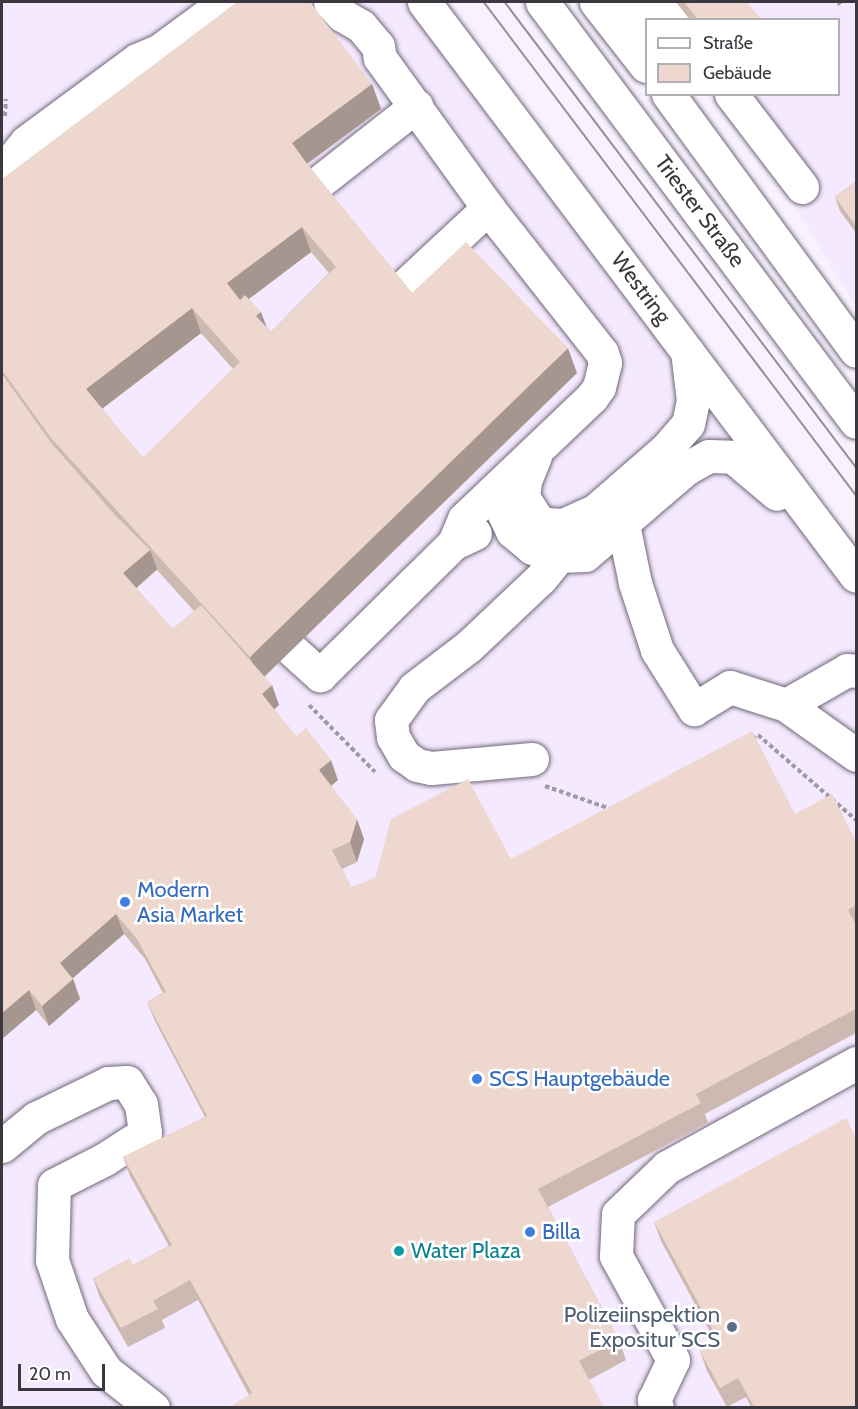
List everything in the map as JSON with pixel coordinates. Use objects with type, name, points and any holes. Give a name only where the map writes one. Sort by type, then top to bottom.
[{"type":"main road","points":[[3,171],[26,142],[102,110],[137,60],[160,51],[225,2]]},
{"type":"main road","name":"Westring","points":[[424,2],[856,576]]},
{"type":"main road","name":"Triester Straße","points":[[542,2],[856,422]]},
{"type":"main road","points":[[596,2],[645,65]]},
{"type":"main road","points":[[628,2],[645,41]]},
{"type":"main road","points":[[659,2],[671,18]]},
{"type":"main road","points":[[292,650],[320,675],[454,521],[500,487],[592,397],[599,387],[605,363],[602,353],[488,208],[416,106],[368,67],[365,56],[351,37],[336,8]]},
{"type":"main road","points":[[102,110],[106,98],[137,92],[160,51]]},
{"type":"main road","points":[[733,96],[802,187]]},
{"type":"main road","name":"Triester Straße","points":[[672,98],[856,351]]},
{"type":"main road","points":[[314,186],[416,106]]},
{"type":"main road","points":[[399,291],[488,208]]},
{"type":"main road","points":[[538,450],[525,481],[523,497],[537,519],[544,524],[563,525],[609,517],[688,424],[693,401],[687,349]]},
{"type":"main road","points":[[534,771],[430,768],[417,765],[404,756],[393,737],[391,720],[414,688],[469,646],[542,578],[559,556],[609,517],[709,456],[733,457],[753,471],[771,490],[811,517]]},
{"type":"main road","points":[[500,487],[500,506],[512,531],[532,548],[559,556]]},
{"type":"main road","points":[[609,517],[635,583],[657,650],[694,709],[730,687],[786,705],[856,755]]},
{"type":"main road","points":[[454,521],[471,534],[492,530],[512,531]]},
{"type":"main road","points":[[786,705],[847,670],[856,671]]},
{"type":"main road","points":[[657,1407],[654,1400],[673,1360],[616,1256],[618,1214],[667,1167],[856,1063]]},
{"type":"main road","points":[[2,1146],[36,1118],[108,1083],[127,1082],[141,1104],[146,1133],[54,1185],[52,1260],[72,1319],[106,1371],[153,1407]]},
{"type":"path","points":[[2,121],[7,114],[6,99]]},
{"type":"path","points":[[302,698],[383,780]]},
{"type":"path","points":[[748,741],[758,735],[856,820]]},
{"type":"path","points":[[534,771],[610,809],[621,804]]},
{"type":"shaded area","points":[[2,2],[446,2],[856,549],[856,1407],[2,1408]]},
{"type":"shaded area","points":[[641,2],[856,2],[856,307],[789,196],[713,96],[840,96],[840,18],[654,18]]},
{"type":"building","points":[[237,2],[310,2],[372,84],[292,143],[305,161],[412,293],[466,242],[568,348],[250,657],[51,438],[2,370],[2,179]],"holes":[[[302,227],[336,267],[271,332],[256,316],[261,312],[245,295],[240,300],[227,283]],[[192,308],[240,362],[143,458],[86,389]]]},
{"type":"building","points":[[684,2],[747,2],[759,18],[696,18]]},
{"type":"building","points":[[856,181],[856,226],[835,197]]},
{"type":"building","name":"SCS Hauptgebäude","points":[[2,374],[52,444],[116,516],[150,550],[123,573],[173,629],[201,605],[272,685],[262,694],[296,736],[306,728],[331,760],[319,770],[357,819],[350,842],[332,850],[351,887],[375,878],[391,819],[468,779],[511,859],[752,731],[795,814],[832,794],[856,841],[856,905],[848,910],[856,925],[856,1009],[696,1094],[701,1103],[538,1189],[619,1340],[579,1361],[604,1407],[235,1407],[233,1405],[252,1393],[190,1280],[153,1301],[158,1309],[121,1328],[93,1278],[129,1258],[133,1265],[172,1245],[123,1157],[207,1116],[147,1002],[166,992],[137,939],[116,914],[60,963],[73,979],[42,1006],[29,990],[2,1013]]},
{"type":"building","points":[[846,1118],[856,1137],[856,1407],[754,1407],[738,1378],[720,1388],[700,1351],[719,1341],[654,1222]]},
{"type":"tram line","points":[[484,2],[856,495]]},
{"type":"tram line","points":[[505,2],[856,467]]},
{"type":"place","name":"Modern Asia Market","points":[[125,902]]},
{"type":"place","name":"SCS Hauptgebäude","points":[[477,1079]]},
{"type":"place","name":"Billa","points":[[530,1232]]},
{"type":"place","name":"Water Plaza","points":[[399,1251]]},
{"type":"place","name":"Polizeiinspektion Expositur SCS","points":[[732,1327]]}]
